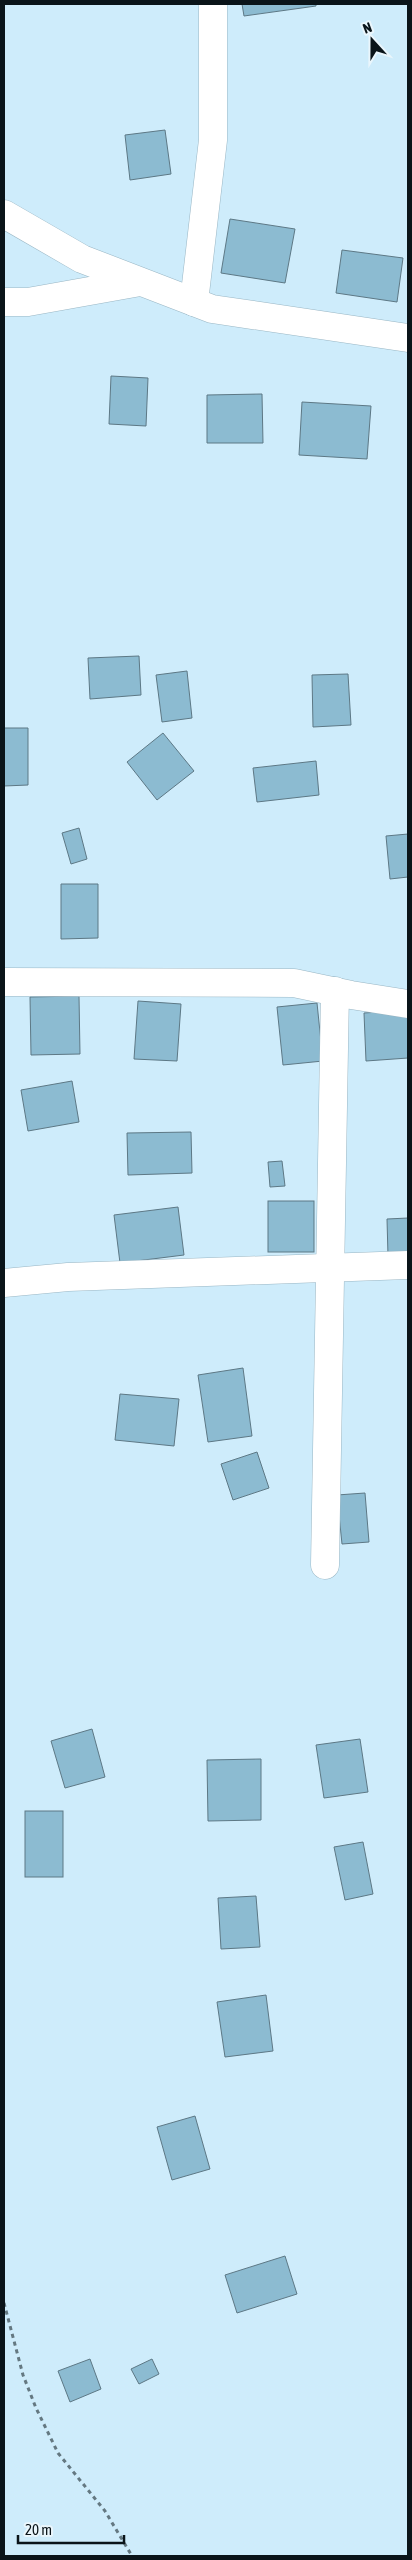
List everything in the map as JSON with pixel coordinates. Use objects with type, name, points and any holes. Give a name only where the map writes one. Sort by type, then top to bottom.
[{"type":"street","points":[[194,302],[213,140],[213,4]]},
{"type":"street","points":[[4,214],[82,259],[212,310],[408,338]]},
{"type":"street","points":[[4,302],[28,302],[141,282]]},
{"type":"street","points":[[4,982],[294,983],[408,1004]]},
{"type":"street","points":[[325,1565],[335,991]]},
{"type":"street","points":[[4,1283],[68,1277],[408,1265]]},
{"type":"path","points":[[4,2303],[23,2376],[58,2453],[106,2511],[132,2556]]},
{"type":"building","points":[[242,4],[316,4],[316,6],[244,16]]},
{"type":"building","points":[[165,130],[171,174],[130,180],[125,135]]},
{"type":"building","points":[[230,219],[295,229],[285,283],[221,273]]},
{"type":"building","points":[[342,250],[403,258],[397,302],[336,293]]},
{"type":"building","points":[[111,376],[148,378],[146,426],[109,424]]},
{"type":"building","points":[[262,394],[263,443],[207,443],[207,395]]},
{"type":"building","points":[[302,402],[371,406],[367,459],[299,455]]},
{"type":"building","points":[[139,656],[141,695],[90,699],[88,658]]},
{"type":"building","points":[[187,671],[192,718],[162,722],[156,675]]},
{"type":"building","points":[[348,674],[351,725],[313,727],[312,675]]},
{"type":"building","points":[[4,728],[28,728],[28,785],[4,786]]},
{"type":"building","points":[[163,733],[194,771],[157,800],[127,762]]},
{"type":"building","points":[[316,761],[319,795],[257,802],[253,768]]},
{"type":"building","points":[[79,828],[87,859],[71,864],[62,833]]},
{"type":"building","points":[[408,834],[408,877],[390,879],[386,836]]},
{"type":"building","points":[[61,884],[98,884],[98,938],[61,939]]},
{"type":"building","points":[[79,996],[80,1054],[31,1055],[30,997]]},
{"type":"building","points":[[138,1001],[181,1004],[177,1061],[134,1059]]},
{"type":"building","points":[[317,1003],[323,1061],[283,1065],[277,1007]]},
{"type":"building","points":[[408,1010],[408,1058],[366,1061],[364,1013]]},
{"type":"building","points":[[72,1081],[79,1122],[28,1131],[21,1090]]},
{"type":"building","points":[[191,1132],[192,1173],[128,1175],[127,1133]]},
{"type":"building","points":[[282,1161],[285,1186],[270,1187],[268,1162]]},
{"type":"building","points":[[268,1201],[314,1201],[314,1252],[268,1252]]},
{"type":"building","points":[[178,1207],[184,1255],[120,1263],[114,1215]]},
{"type":"building","points":[[408,1218],[408,1256],[388,1256],[387,1219]]},
{"type":"building","points":[[243,1368],[252,1436],[208,1442],[198,1375]]},
{"type":"building","points":[[120,1394],[179,1399],[174,1446],[115,1440]]},
{"type":"building","points":[[257,1452],[269,1488],[233,1500],[221,1464]]},
{"type":"building","points":[[365,1493],[369,1542],[342,1544],[337,1495]]},
{"type":"building","points":[[92,1729],[105,1777],[65,1788],[51,1741]]},
{"type":"building","points":[[360,1739],[368,1792],[324,1798],[316,1745]]},
{"type":"building","points":[[261,1759],[261,1820],[208,1821],[207,1760]]},
{"type":"building","points":[[25,1811],[63,1811],[63,1877],[25,1877]]},
{"type":"building","points":[[363,1842],[373,1894],[345,1900],[334,1847]]},
{"type":"building","points":[[256,1896],[260,1947],[221,1949],[218,1898]]},
{"type":"building","points":[[266,1995],[273,2051],[225,2057],[217,2002]]},
{"type":"building","points":[[195,2116],[210,2169],[172,2180],[157,2127]]},
{"type":"building","points":[[285,2256],[297,2294],[237,2313],[225,2275]]},
{"type":"building","points":[[90,2359],[101,2389],[70,2402],[58,2371]]},
{"type":"building","points":[[152,2359],[159,2374],[139,2384],[131,2369]]}]
